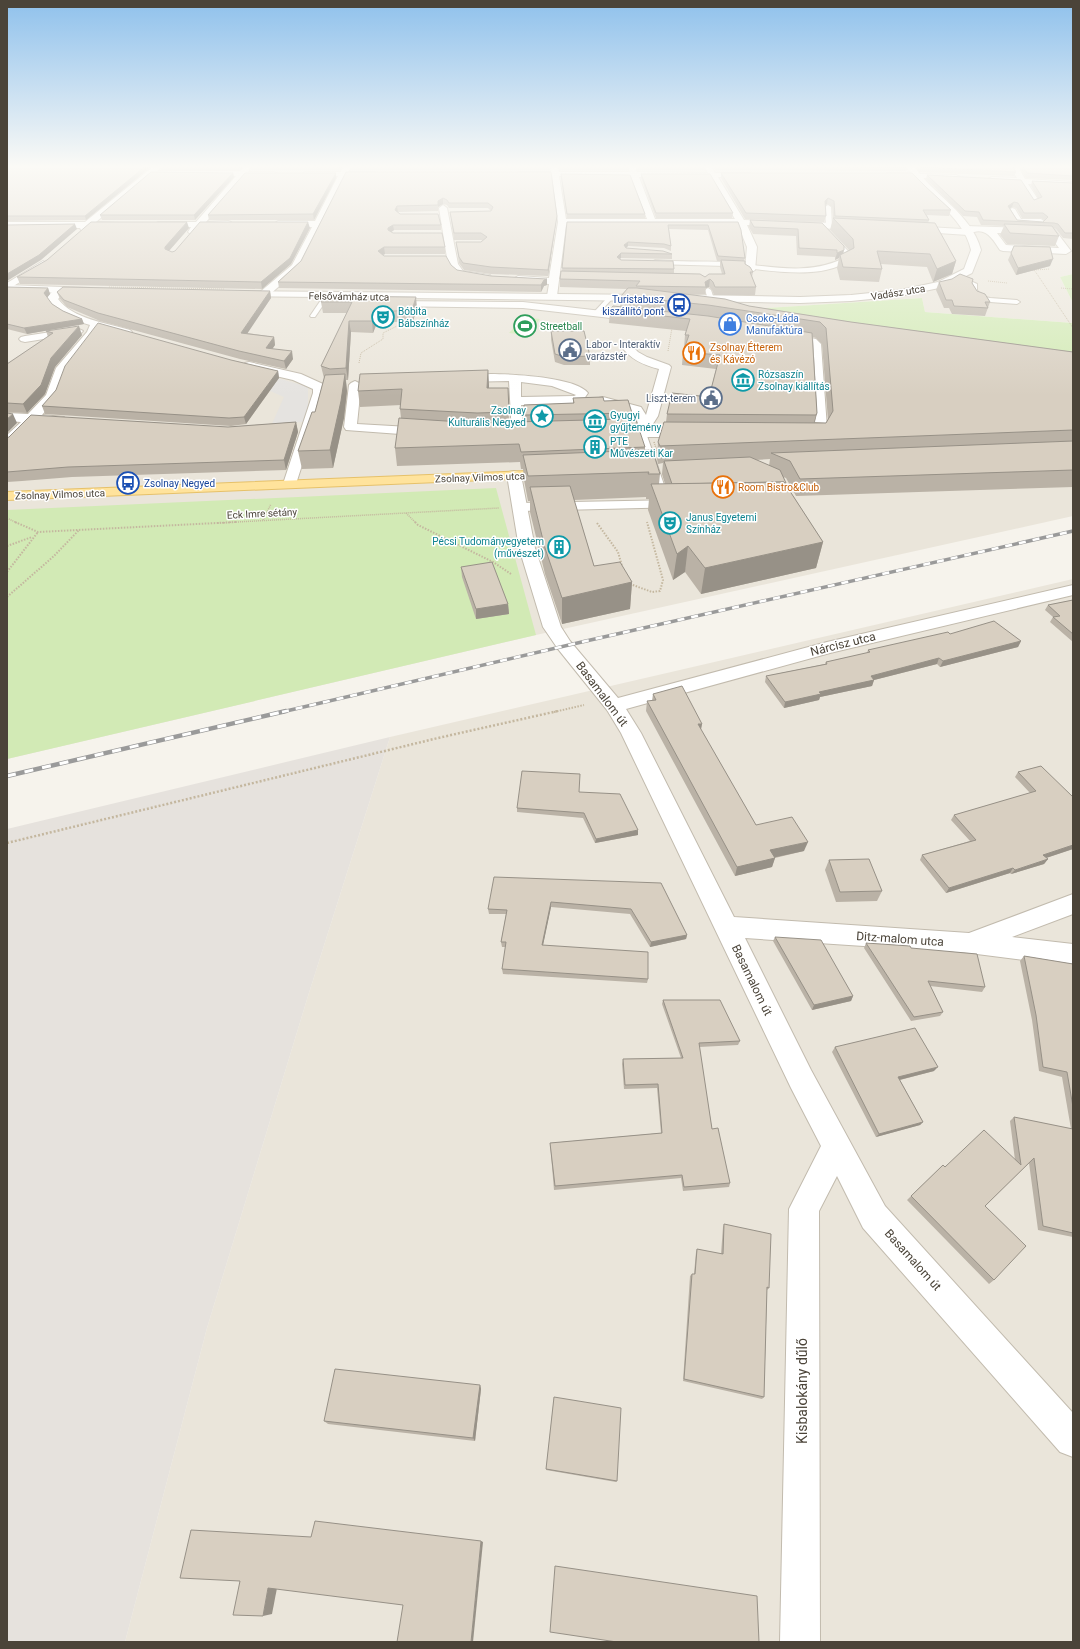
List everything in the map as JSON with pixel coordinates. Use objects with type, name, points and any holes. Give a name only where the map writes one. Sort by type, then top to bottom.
[{"type":"main road","points":[[639,470],[657,463],[670,469]]},
{"type":"main road","name":"Zsolnay Vilmos utca","points":[[7,496],[569,473]]},
{"type":"street","points":[[264,294],[296,267],[309,242]]},
{"type":"street","points":[[450,242],[449,258],[460,273],[479,277],[498,278]]},
{"type":"street","points":[[552,297],[556,278],[560,242]]},
{"type":"street","points":[[750,242],[752,247],[750,268]]},
{"type":"street","name":"Vadász utca","points":[[721,310],[703,301],[684,300],[713,296],[753,299],[837,300],[890,295],[936,286],[958,277],[973,265],[976,258],[974,242]]},
{"type":"street","points":[[999,242],[1003,248],[1066,251],[1059,242]]},
{"type":"street","points":[[7,288],[50,258]]},
{"type":"street","points":[[511,279],[556,278]]},
{"type":"street","points":[[7,288],[101,291]]},
{"type":"street","points":[[62,290],[52,298],[55,304],[62,310],[95,326],[134,334]]},
{"type":"street","name":"Felsővámház utca","points":[[233,294],[264,294],[324,299],[552,297],[661,300]]},
{"type":"street","points":[[713,296],[742,311],[745,303],[753,299]]},
{"type":"street","points":[[324,299],[432,304],[523,305],[672,321]]},
{"type":"street","points":[[25,339],[95,326]]},
{"type":"street","points":[[7,443],[52,396],[60,371],[92,333],[95,326]]},
{"type":"street","points":[[776,334],[812,341],[816,344],[821,428],[817,435],[789,435]]},
{"type":"street","points":[[626,346],[638,358],[646,362],[665,367],[646,433]]},
{"type":"street","points":[[237,363],[297,377],[319,387],[359,384],[350,427],[440,433]]},
{"type":"street","points":[[451,380],[515,379],[555,382],[582,393],[581,396]]},
{"type":"street","points":[[505,435],[522,435],[515,400],[515,379]]},
{"type":"street","points":[[290,484],[301,427],[319,393],[319,387]]},
{"type":"street","points":[[581,396],[637,410],[643,420],[646,433]]},
{"type":"street","points":[[515,400],[577,400],[581,396]]},
{"type":"street","points":[[7,416],[74,422]]},
{"type":"street","points":[[602,432],[624,431],[705,434]]},
{"type":"street","name":"Basamalom út","points":[[514,476],[527,548],[552,627],[564,646],[611,703],[631,732],[836,1147],[874,1217],[1073,1440]]},
{"type":"street","points":[[520,507],[692,504]]},
{"type":"street","name":"Nárcisz utca","points":[[611,703],[827,648],[1073,590]]},
{"type":"street","points":[[969,944],[1073,904]]},
{"type":"street","name":"Ditz-malom utca","points":[[726,927],[969,944],[1073,955]]},
{"type":"street","name":"Kisbalokány dűlő","points":[[800,1642],[804,1209],[836,1147]]},
{"type":"lane","points":[[675,255],[689,260],[750,268],[799,271],[819,269],[840,264],[847,259],[847,253],[838,242]]},
{"type":"lane","points":[[652,262],[699,265],[725,264]]},
{"type":"lane","points":[[958,277],[975,285],[974,290],[978,297],[990,300],[1017,302]]},
{"type":"lane","points":[[596,313],[610,298]]},
{"type":"lane","points":[[313,316],[324,299]]},
{"type":"lane","points":[[646,433],[657,463],[666,504]]},
{"type":"path","points":[[1034,270],[1073,328]]},
{"type":"path","points":[[984,280],[1013,284]]},
{"type":"path","points":[[1061,288],[1073,289]]},
{"type":"path","points":[[359,363],[361,353],[367,348],[383,340],[383,333],[397,326],[426,322],[431,317],[432,304]]},
{"type":"path","points":[[668,349],[672,321]]},
{"type":"path","points":[[646,433],[657,463]]},
{"type":"path","points":[[263,520],[273,500]]},
{"type":"path","points":[[626,583],[652,592],[660,591],[663,580],[643,505]]},
{"type":"path","points":[[585,506],[618,552],[622,568]]},
{"type":"path","name":"Eck Imre sétány","points":[[7,518],[38,532],[520,507]]},
{"type":"path","points":[[406,513],[418,525],[493,562],[516,577],[537,579]]},
{"type":"path","points":[[7,597],[54,556],[79,530]]},
{"type":"path","points":[[7,572],[38,532]]},
{"type":"path","points":[[7,546],[33,537]]},
{"type":"path","points":[[7,843],[430,740],[611,703]]},
{"type":"shaded area","points":[[7,242],[1073,242],[1073,274],[1060,277],[1073,303],[1073,323],[925,312],[922,298],[768,308],[1073,356],[1073,516],[536,635],[7,759]]},
{"type":"shaded area","points":[[274,377],[308,387],[308,406],[303,422],[272,424],[284,397],[261,387]]},
{"type":"shaded area","points":[[1073,579],[1073,1642],[125,1642],[207,1328],[308,996],[390,737]]},
{"type":"shaded area","points":[[390,737],[308,996],[207,1328],[125,1642],[7,1642],[7,829]]},
{"type":"green space","points":[[1073,274],[1073,303],[1060,277]]},
{"type":"green space","points":[[922,298],[925,312],[1073,323],[1073,356],[775,318],[767,308]]},
{"type":"green space","name":"Streetball","points":[[524,317],[540,319],[527,335],[509,333]]},
{"type":"green space","points":[[496,488],[536,635],[7,759],[7,510]]},
{"type":"building","points":[[7,242],[54,242],[39,255],[7,274]]},
{"type":"building","points":[[68,242],[169,242],[165,249],[172,252],[175,251],[183,242],[298,242],[290,258],[261,282],[17,277],[47,260]]},
{"type":"building","points":[[311,242],[444,242],[445,247],[384,247],[378,251],[384,256],[446,256],[451,265],[457,270],[491,276],[547,279],[544,280],[541,285],[278,282],[301,261]]},
{"type":"building","points":[[456,242],[553,242],[548,270],[491,267],[463,263],[459,257]]},
{"type":"building","points":[[565,242],[670,242],[671,246],[664,244],[628,242],[624,245],[626,248],[663,251],[672,254],[621,253],[617,257],[621,260],[673,261],[674,269],[562,268]]},
{"type":"building","points":[[713,242],[743,242],[745,258],[718,256]]},
{"type":"building","points":[[799,242],[840,242],[844,246],[844,250],[837,253],[837,250],[799,248]]},
{"type":"building","points":[[853,242],[945,242],[956,261],[937,269],[930,254],[877,251],[882,269],[843,267],[840,255],[854,248]]},
{"type":"building","points":[[1014,246],[1050,247],[1053,259],[1018,268],[1011,253]]},
{"type":"building","points":[[721,260],[745,261],[745,264],[750,267],[753,272],[750,272],[756,287],[715,287],[710,279],[705,282],[706,287],[636,286],[640,281],[560,279],[561,271],[700,274],[705,277],[709,274],[725,274]]},
{"type":"building","points":[[960,274],[973,279],[972,283],[977,291],[985,294],[990,302],[985,302],[988,308],[954,306],[952,300],[946,300],[939,282],[952,279]]},
{"type":"building","points":[[7,287],[48,288],[44,293],[52,304],[63,311],[82,319],[24,328],[7,324]]},
{"type":"building","points":[[63,287],[270,291],[241,333],[274,337],[266,348],[292,351],[284,361],[239,351],[98,313],[64,300],[57,292]]},
{"type":"building","points":[[628,288],[725,299],[749,306],[851,322],[1073,352],[1073,430],[660,446],[658,442],[664,422],[826,423],[833,411],[826,328],[820,322],[708,305],[621,296]]},
{"type":"building","points":[[324,296],[416,297],[412,310],[376,312],[372,321],[349,321],[346,368],[330,369],[321,366],[352,302],[321,302]]},
{"type":"building","points":[[613,306],[708,316],[812,333],[816,415],[667,414],[672,393],[709,397],[720,355],[683,352],[689,335],[685,335],[690,319],[610,310]]},
{"type":"building","points":[[98,323],[231,360],[278,371],[244,417],[229,418],[42,406],[56,390],[65,366]]},
{"type":"building","points":[[79,326],[51,358],[41,385],[23,404],[7,403],[7,364],[53,333],[46,331]]},
{"type":"building","name":"Labor - Interaktív varázstér","points":[[551,331],[584,331],[590,356],[565,357],[555,354]]},
{"type":"building","points":[[488,370],[487,388],[508,388],[509,412],[477,413],[400,409],[402,389],[358,391],[360,374]]},
{"type":"building","points":[[345,374],[341,401],[330,450],[298,451],[312,412],[315,412],[325,375]]},
{"type":"building","points":[[603,397],[604,401],[628,400],[632,413],[525,415],[524,405],[574,403],[573,398]]},
{"type":"building","points":[[7,413],[13,414],[7,419]]},
{"type":"building","points":[[31,415],[228,427],[296,422],[284,460],[68,467],[7,472],[7,438]]},
{"type":"building","points":[[399,418],[477,423],[625,419],[636,420],[645,447],[521,452],[519,444],[395,448]]},
{"type":"building","points":[[1073,441],[1073,470],[800,479],[790,461],[771,453]]},
{"type":"building","points":[[650,450],[653,459],[654,455],[660,474],[648,474],[649,472],[528,476],[523,455]]},
{"type":"building","points":[[750,457],[780,470],[786,483],[672,484],[664,461]]},
{"type":"building","points":[[784,482],[823,542],[705,568],[688,546],[677,554],[651,484]]},
{"type":"building","points":[[570,486],[594,566],[620,562],[632,582],[562,598],[545,548],[530,487]]},
{"type":"building","points":[[492,562],[508,604],[476,609],[461,567]]},
{"type":"building","points":[[1073,600],[1073,634],[1053,617],[1060,616],[1048,605]]},
{"type":"building","points":[[994,621],[1021,641],[943,661],[939,658],[871,676],[874,680],[819,692],[821,694],[785,702],[766,676],[827,664],[826,662],[870,652],[868,650],[948,632],[950,634]]},
{"type":"building","points":[[682,686],[702,724],[698,724],[756,825],[792,817],[808,842],[770,850],[775,858],[737,867],[647,701],[656,700],[653,694]]},
{"type":"building","points":[[1041,766],[1073,797],[1073,845],[1043,855],[1048,859],[1015,870],[1013,868],[949,888],[922,855],[976,840],[954,815],[1036,791],[1018,772]]},
{"type":"building","points":[[522,771],[580,774],[579,792],[620,794],[638,830],[596,839],[584,813],[517,808]]},
{"type":"building","points":[[869,859],[882,891],[840,892],[829,860]]},
{"type":"building","points":[[494,877],[661,883],[687,935],[651,942],[631,909],[551,902],[542,945],[648,952],[648,979],[502,969],[506,942],[501,942],[507,910],[488,909]]},
{"type":"building","points":[[775,937],[821,940],[853,996],[814,1005]]},
{"type":"building","points":[[866,943],[910,946],[911,948],[977,954],[985,987],[928,981],[943,1012],[914,1017]]},
{"type":"building","points":[[1024,956],[1073,964],[1073,1107],[1067,1072],[1043,1067],[1036,1015]]},
{"type":"building","points":[[663,1000],[720,1000],[740,1041],[699,1043],[712,1129],[718,1128],[730,1183],[684,1187],[682,1175],[555,1186],[550,1143],[662,1133],[658,1084],[625,1085],[623,1059],[683,1058]]},
{"type":"building","points":[[915,1028],[938,1067],[898,1077],[923,1122],[879,1134],[835,1047]]},
{"type":"building","points":[[1014,1117],[1073,1129],[1073,1233],[1043,1226],[1034,1158],[985,1206],[1026,1246],[994,1280],[911,1196],[943,1165],[945,1167],[984,1130],[1021,1165]]},
{"type":"building","points":[[724,1224],[771,1234],[769,1288],[767,1287],[764,1397],[684,1379],[692,1274],[695,1274],[697,1249],[723,1254]]},
{"type":"building","points":[[335,1369],[480,1385],[473,1438],[324,1421]]},
{"type":"building","points":[[554,1397],[621,1408],[617,1481],[546,1469]]},
{"type":"building","points":[[315,1521],[481,1541],[471,1642],[397,1642],[403,1605],[268,1588],[263,1616],[233,1615],[240,1581],[180,1578],[191,1530],[311,1537]]},
{"type":"building","points":[[555,1566],[757,1596],[759,1642],[617,1642],[550,1632]]},
{"type":"railway","points":[[282,712],[586,641],[1073,531]]},
{"type":"railway","points":[[7,776],[286,711]]},
{"type":"place","name":"Turistabusz kiszállító pont","points":[[679,305]]},
{"type":"place","name":"Bóbita Bábszínház","points":[[383,317]]},
{"type":"place","name":"Csoko-Láda Manufaktúra","points":[[730,324]]},
{"type":"place","name":"Streetball","points":[[525,326]]},
{"type":"place","name":"Labor - Interaktív varázstér","points":[[570,350]]},
{"type":"place","name":"Zsolnay Étterem és Kávézó","points":[[694,353]]},
{"type":"place","name":"Rózsaszín Zsolnay kiállítás","points":[[743,380]]},
{"type":"place","name":"Liszt-terem","points":[[711,398]]},
{"type":"place","name":"Zsolnay Kulturális Negyed","points":[[542,416]]},
{"type":"place","name":"Gyugyi gyűjtemény","points":[[595,421]]},
{"type":"place","name":"PTE Művészeti Kar","points":[[595,447]]},
{"type":"place","name":"Zsolnay Negyed","points":[[128,483]]},
{"type":"place","name":"Room Bistro&Club","points":[[723,487]]},
{"type":"place","name":"Janus Egyetemi Színház","points":[[670,523]]},
{"type":"place","name":"Pécsi Tudományegyetem (művészet)","points":[[559,547]]}]
